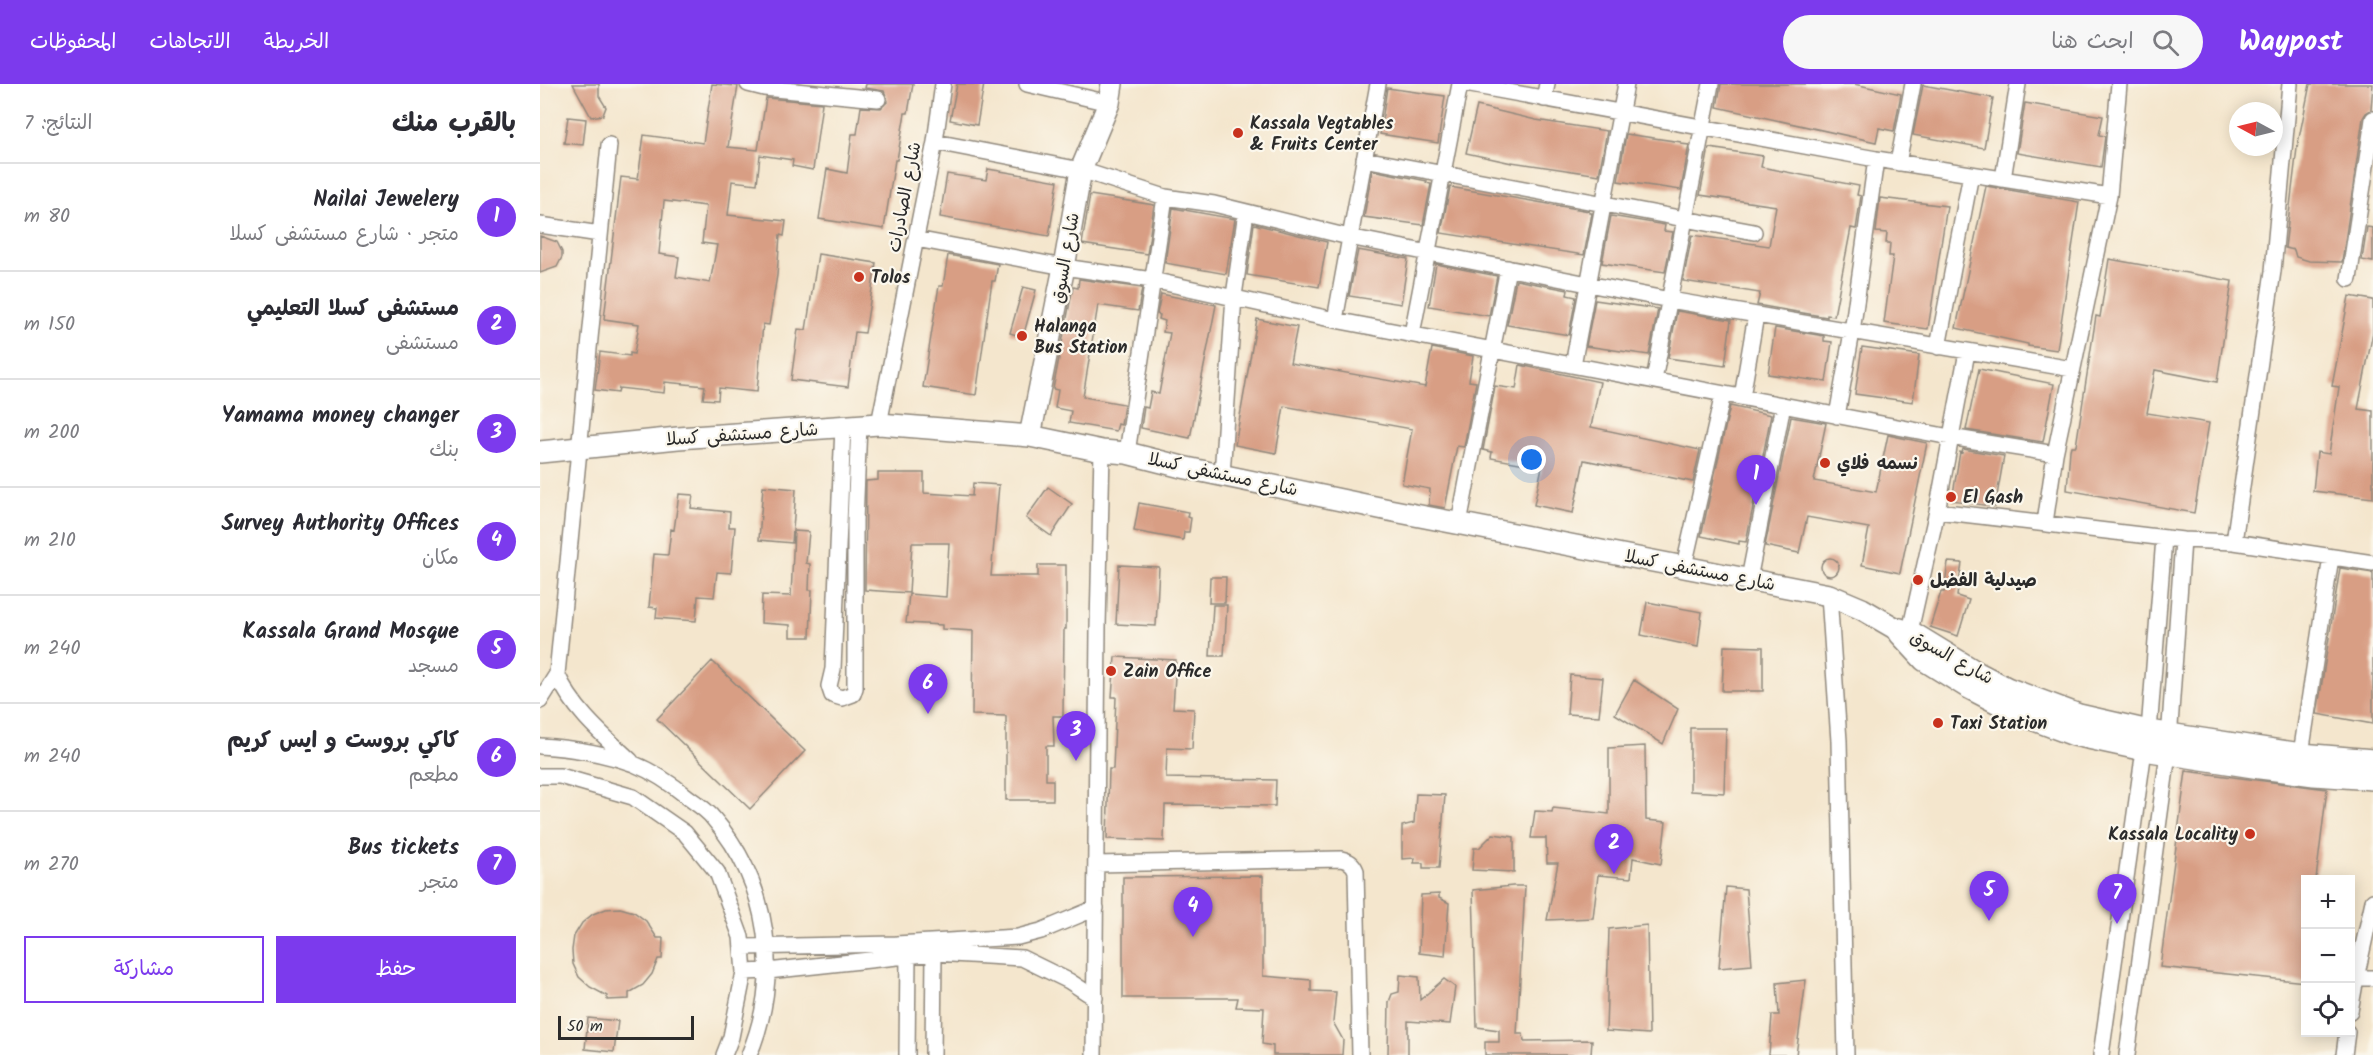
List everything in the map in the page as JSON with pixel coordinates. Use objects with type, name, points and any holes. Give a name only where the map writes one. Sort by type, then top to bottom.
[{"type":"main road","name":"شارع السوق","points":[[1030,436],[1081,170],[1111,93]]},
{"type":"main road","name":"شارع مستشفى كسلا","points":[[540,452],[860,425],[1030,436],[1102,451],[1127,453],[1222,475],[1829,596],[1862,609],[1904,634]]},
{"type":"main road","name":"شارع السوق","points":[[1904,634],[2029,698],[2146,740],[2313,775],[2373,779]]},
{"type":"main road","name":"شارع السوق","points":[[2169,744],[2373,760]]},
{"type":"street","points":[[748,84],[764,88],[878,99]]},
{"type":"street","name":"شارع الصادرات","points":[[860,425],[916,239],[944,84]]},
{"type":"street","points":[[1027,84],[1111,93]]},
{"type":"street","points":[[1335,320],[1378,84]]},
{"type":"street","points":[[1412,334],[1462,84],[1546,91],[1621,113],[1702,129],[2109,196]]},
{"type":"street","points":[[1573,365],[1626,84]]},
{"type":"street","points":[[1654,380],[1711,84]]},
{"type":"street","points":[[1898,163],[1913,84]]},
{"type":"street","points":[[2003,179],[2018,84]]},
{"type":"street","points":[[2045,524],[2055,454],[2109,196],[2119,84]]},
{"type":"street","points":[[2234,542],[2273,271],[2290,84]]},
{"type":"street","points":[[2349,279],[2373,120]]},
{"type":"street","points":[[935,142],[1081,170],[1165,197],[1214,204],[1349,237],[1429,253],[1670,300],[2072,369]]},
{"type":"street","points":[[540,701],[557,674],[609,145]]},
{"type":"street","points":[[1364,159],[1754,232]]},
{"type":"street","points":[[1837,416],[1852,332],[1876,159]]},
{"type":"street","points":[[1938,347],[1971,174]]},
{"type":"street","points":[[1127,453],[1165,197]]},
{"type":"street","points":[[1222,475],[1234,296],[1246,212]]},
{"type":"street","points":[[540,225],[600,234]]},
{"type":"street","points":[[916,239],[1064,267],[1152,280],[1234,296],[1335,320],[1950,438],[2055,454]]},
{"type":"street","points":[[1459,523],[1508,268]]},
{"type":"street","points":[[1742,397],[1756,315]]},
{"type":"street","points":[[1904,634],[1937,511],[1967,352]]},
{"type":"street","points":[[1684,566],[1723,394]]},
{"type":"street","points":[[1749,579],[1783,405]]},
{"type":"street","points":[[860,425],[855,521],[855,688],[853,694],[842,698],[832,695],[829,686],[860,425]]},
{"type":"street","points":[[1094,1055],[1098,615],[1102,451]]},
{"type":"street","points":[[1937,511],[2163,538],[2234,542],[2373,563]]},
{"type":"street","points":[[2101,1055],[2146,740],[2163,538]]},
{"type":"street","points":[[2127,1055],[2169,744],[2183,540]]},
{"type":"street","points":[[2313,775],[2301,754],[2331,557]]},
{"type":"street","points":[[1829,596],[1839,741],[1846,1055]]},
{"type":"street","points":[[557,674],[566,694],[586,717],[636,765]]},
{"type":"street","points":[[540,746],[592,752],[636,765],[674,786],[713,817],[740,857],[760,904],[767,947],[768,971],[764,1003],[748,1055]]},
{"type":"street","points":[[540,776],[560,776],[633,797],[685,833],[717,872],[743,947],[744,972],[731,1037],[724,1055]]},
{"type":"street","points":[[2136,806],[2161,811]]},
{"type":"street","points":[[1096,864],[1341,859],[1349,861],[1354,865],[1356,871],[1360,1055]]},
{"type":"street","points":[[2128,867],[2152,873]]},
{"type":"street","points":[[2373,902],[2355,978],[2373,978]]},
{"type":"street","points":[[743,947],[896,944],[1018,937],[1041,931],[1096,908]]},
{"type":"street","points":[[2119,929],[2144,933]]},
{"type":"street","points":[[744,972],[934,953],[1022,958],[1069,981],[1095,998]]},
{"type":"street","points":[[933,1055],[934,953]]},
{"type":"street","points":[[907,1055],[908,955]]},
{"type":"street","points":[[2111,989],[2136,993]]},
{"type":"street","points":[[2344,1055],[2346,1037]]},
{"type":"building","points":[[573,84],[599,84],[599,96],[606,107],[603,115],[591,117]]},
{"type":"building","points":[[712,84],[738,86],[728,147],[758,150],[766,98],[822,103],[813,170],[792,166],[793,160],[760,155],[757,184],[732,181],[728,215],[786,221],[784,236],[780,235],[777,275],[769,325],[763,324],[757,392],[719,388],[718,400],[703,399],[705,386],[665,382],[664,393],[619,388],[618,393],[595,390],[600,352],[630,356],[630,353],[634,354],[639,324],[604,319],[621,177],[638,179],[644,135],[703,143]],"holes":[[[664,201],[706,206],[702,243],[717,245],[710,283],[676,277],[679,257],[659,254]]]},
{"type":"building","points":[[866,84],[913,84],[908,113],[905,113],[897,160],[895,160],[884,229],[819,219],[827,169],[847,173],[852,134],[857,134],[861,107],[881,108],[888,101],[884,91],[865,88]]},
{"type":"building","points":[[957,84],[984,84],[977,125],[950,120]]},
{"type":"building","points":[[1721,84],[1854,84],[1901,94],[1894,131],[1879,128],[1876,142],[1717,107]]},
{"type":"building","points":[[2310,84],[2373,84],[2371,110],[2363,118],[2342,262],[2309,261],[2296,257],[2294,250],[2285,248],[2297,148]]},
{"type":"building","points":[[1923,85],[1993,98],[1984,148],[1913,135]]},
{"type":"building","points":[[1387,88],[1445,96],[1438,143],[1380,134]]},
{"type":"building","points":[[2025,103],[2103,116],[2099,135],[2105,136],[2101,167],[2017,153]]},
{"type":"building","points":[[1477,106],[1536,120],[1607,131],[1599,175],[1512,163],[1466,153]]},
{"type":"building","points":[[568,117],[586,119],[583,145],[564,143]]},
{"type":"building","points":[[1626,134],[1689,145],[1681,190],[1618,181]]},
{"type":"building","points":[[1709,148],[1763,156],[1761,167],[1859,186],[1857,195],[1861,196],[1856,229],[1851,228],[1834,316],[1827,315],[1827,317],[1757,305],[1760,293],[1683,281],[1692,235],[1769,246],[1776,206],[1700,195]]},
{"type":"building","points":[[988,169],[1058,181],[1049,236],[940,217],[947,174],[986,180]]},
{"type":"building","points":[[1372,170],[1427,181],[1426,183],[1431,184],[1423,225],[1364,217]]},
{"type":"building","points":[[1986,186],[2079,202],[2057,350],[2028,346],[2028,344],[1956,328]]},
{"type":"building","points":[[1450,187],[1589,211],[1592,213],[1584,255],[1441,233]]},
{"type":"building","points":[[1090,195],[1154,205],[1147,254],[1082,244]]},
{"type":"building","points":[[1880,198],[1947,206],[1928,329],[1884,323],[1893,256],[1889,256],[1890,243],[1886,243],[1887,233],[1876,232]]},
{"type":"building","points":[[1173,208],[1235,219],[1226,274],[1165,263]]},
{"type":"building","points":[[1611,216],[1665,225],[1664,231],[1673,232],[1665,272],[1602,263]]},
{"type":"building","points":[[1254,224],[1327,242],[1319,287],[1247,275]]},
{"type":"building","points":[[2367,227],[2373,228],[2373,262],[2362,260]]},
{"type":"building","points":[[540,236],[557,242],[562,257],[557,267],[540,273]]},
{"type":"building","points":[[1358,250],[1408,259],[1401,304],[1349,296]]},
{"type":"building","points":[[818,254],[876,263],[865,333],[855,332],[848,387],[791,380],[798,329],[806,330]]},
{"type":"building","points":[[948,255],[998,264],[995,281],[992,281],[976,395],[923,387],[939,286],[943,286]]},
{"type":"building","points":[[2109,259],[2232,281],[2217,382],[2155,370],[2147,413],[2209,423],[2194,513],[2067,490],[2070,450],[2071,446],[2076,446],[2096,316],[2100,317]]},
{"type":"building","points":[[1436,264],[1497,276],[1489,316],[1429,306]]},
{"type":"building","points":[[1079,279],[1142,288],[1138,311],[1098,305],[1083,397],[1124,404],[1121,425],[1118,424],[1116,431],[1069,423],[1071,411],[1055,408],[1058,390],[1053,389],[1073,287],[1078,288]]},
{"type":"building","points":[[1516,280],[1568,290],[1567,295],[1576,297],[1569,335],[1507,325]]},
{"type":"building","points":[[1023,287],[1036,290],[1023,337],[1010,333]]},
{"type":"building","points":[[1161,294],[1216,305],[1190,438],[1141,428],[1144,407],[1148,408],[1151,392],[1159,394],[1170,333],[1163,332],[1165,321],[1159,319],[1160,315],[1157,314]]},
{"type":"building","points":[[2349,296],[2373,300],[2373,332],[2358,409],[2373,411],[2373,498],[2313,491],[2317,452],[2329,454],[2339,387],[2332,386]]},
{"type":"building","points":[[1595,300],[1658,309],[1649,355],[1586,346]]},
{"type":"building","points":[[1677,311],[1731,320],[1725,366],[1668,358]]},
{"type":"building","points":[[1257,319],[1297,327],[1290,363],[1425,387],[1432,348],[1473,356],[1469,381],[1476,382],[1464,447],[1457,446],[1445,508],[1429,505],[1430,489],[1402,484],[1412,429],[1284,406],[1276,453],[1235,445]]},
{"type":"building","points":[[1775,328],[1824,336],[1824,341],[1832,342],[1826,382],[1768,374]]},
{"type":"building","points":[[1862,347],[1919,355],[1913,402],[1855,394]]},
{"type":"building","points":[[1520,365],[1600,382],[1591,427],[1700,450],[1693,482],[1584,460],[1573,513],[1534,505],[1542,467],[1491,458],[1492,452],[1483,450],[1495,386],[1516,389]]},
{"type":"building","points":[[1979,369],[2054,384],[2043,442],[1966,430]]},
{"type":"building","points":[[1730,406],[1771,415],[1746,542],[1739,541],[1739,544],[1701,536]]},
{"type":"building","points":[[1791,417],[1826,423],[1814,481],[1876,492],[1888,435],[1927,443],[1900,573],[1862,565],[1869,528],[1807,517],[1799,553],[1765,546]]},
{"type":"building","points":[[1963,449],[2004,456],[1995,507],[1952,500],[1960,452],[1962,453]]},
{"type":"building","points":[[878,473],[924,473],[924,493],[972,496],[973,483],[999,485],[991,576],[1038,576],[1038,565],[1066,565],[1063,716],[1053,716],[1054,746],[1046,746],[1046,780],[1053,780],[1053,800],[1006,800],[1006,716],[972,715],[973,631],[942,629],[942,625],[906,623],[909,594],[946,597],[949,543],[912,543],[909,593],[865,590],[866,481],[878,480]]},
{"type":"building","points":[[763,486],[796,489],[792,543],[759,540]]},
{"type":"building","points":[[1048,487],[1072,504],[1051,536],[1026,518]]},
{"type":"building","points":[[679,494],[693,495],[691,508],[730,512],[729,527],[735,527],[731,573],[717,572],[714,597],[698,596],[696,621],[656,618],[657,608],[649,607],[654,554],[668,555]]},
{"type":"building","points":[[1139,503],[1188,512],[1187,517],[1191,518],[1189,532],[1184,532],[1183,540],[1134,531]]},
{"type":"building","points":[[794,531],[809,532],[806,563],[810,564],[809,590],[812,590],[810,637],[790,637],[790,625],[761,623],[762,595],[791,596]]},
{"type":"building","points":[[1830,558],[1836,561],[1839,567],[1836,573],[1830,576],[1824,573],[1821,567],[1824,561]]},
{"type":"building","points":[[1948,562],[1962,563],[1957,596],[1969,600],[1958,636],[1930,627],[1941,592],[1944,592]]},
{"type":"building","points":[[1119,565],[1159,567],[1156,626],[1116,624]]},
{"type":"building","points":[[2340,568],[2373,573],[2373,724],[2317,714]]},
{"type":"building","points":[[1210,577],[1226,577],[1225,603],[1209,603]]},
{"type":"building","points":[[1647,602],[1702,612],[1698,647],[1641,635]]},
{"type":"building","points":[[1213,605],[1227,605],[1224,656],[1210,656]]},
{"type":"building","points":[[1724,646],[1763,647],[1763,691],[1722,691]]},
{"type":"building","points":[[1115,657],[1176,660],[1173,708],[1194,709],[1192,749],[1167,748],[1166,778],[1276,780],[1275,806],[1165,805],[1164,841],[1107,839],[1109,769],[1113,769],[1116,697],[1112,697]]},
{"type":"building","points":[[712,661],[805,751],[750,809],[657,719]]},
{"type":"building","points":[[1570,675],[1603,678],[1599,716],[1567,714]]},
{"type":"building","points":[[1634,680],[1678,709],[1663,744],[1615,714]]},
{"type":"building","points":[[1690,728],[1726,728],[1724,793],[1690,791]]},
{"type":"building","points":[[1645,746],[1646,820],[1666,822],[1661,864],[1633,858],[1631,878],[1598,875],[1593,918],[1547,920],[1558,863],[1547,863],[1546,838],[1531,838],[1535,811],[1552,812],[1553,808],[1609,814],[1609,748]]},
{"type":"building","name":"Kassala Locality","points":[[2186,771],[2327,789],[2316,875],[2301,875],[2301,982],[2160,967]]},
{"type":"building","points":[[1416,794],[1445,795],[1439,868],[1423,868],[1423,863],[1414,863],[1415,858],[1402,859],[1402,826],[1414,823]]},
{"type":"building","points":[[1493,834],[1514,837],[1514,872],[1472,870],[1474,848],[1479,848]]},
{"type":"building","points":[[1263,876],[1263,976],[1311,980],[1311,991],[1336,992],[1333,1022],[1343,1040],[1342,1055],[1273,1055],[1273,1046],[1262,1044],[1264,1008],[1236,1007],[1238,998],[1123,998],[1123,877]]},
{"type":"building","points":[[1525,886],[1517,1034],[1523,1034],[1524,1041],[1592,1040],[1591,1055],[1485,1055],[1485,1042],[1499,1042],[1499,1030],[1477,1027],[1473,890]]},
{"type":"building","points":[[1726,887],[1746,889],[1752,965],[1719,968]]},
{"type":"building","points":[[1439,894],[1439,898],[1449,903],[1445,956],[1419,953],[1421,895]]},
{"type":"building","points":[[620,908],[634,912],[646,921],[657,938],[663,938],[662,959],[658,959],[652,974],[643,985],[629,993],[629,999],[607,1000],[607,996],[590,987],[579,977],[573,964],[572,950],[574,936],[582,923],[593,914],[606,909]]},
{"type":"building","points":[[1647,925],[1649,1034],[1606,1031],[1609,929]]},
{"type":"building","points":[[1400,975],[1419,977],[1420,1000],[1444,979],[1455,987],[1450,1024],[1408,1021],[1408,1055],[1388,1055],[1389,1002],[1392,994],[1399,992]]},
{"type":"building","points":[[1806,980],[1796,1055],[1769,1055],[1772,1015],[1779,1015],[1777,983]]},
{"type":"building","points":[[588,1018],[618,1021],[614,1052],[585,1049]]},
{"type":"place","name":"Kassala Vegtables & Fruits Center","points":[[1238,133]]},
{"type":"place","name":"Tolos","points":[[859,277]]},
{"type":"place","name":"Halanga Bus Station","points":[[1022,336]]},
{"type":"place","name":"نسمه فلاي","points":[[1825,463]]},
{"type":"place","name":"El Gash","points":[[1951,497]]},
{"type":"place","name":"Nailai Jewelery","points":[[1756,505]]},
{"type":"place","name":"صيدلية الفضل","points":[[1918,580]]},
{"type":"place","name":"Zain Office","points":[[1111,671]]},
{"type":"place","name":"كاكي بروست و ايس كريم","points":[[928,714]]},
{"type":"place","name":"Taxi Station","points":[[1938,723]]},
{"type":"place","name":"Yamama money changer","points":[[1076,761]]},
{"type":"place","name":"Kassala Locality","points":[[2250,834]]},
{"type":"place","name":"مستشفى كسلا التعليمي","points":[[1614,874]]},
{"type":"place","name":"Kassala Grand Mosque","points":[[1989,921]]},
{"type":"place","name":"Bus tickets","points":[[2117,924]]},
{"type":"place","name":"Survey Authority Offices","points":[[1193,937]]}]
